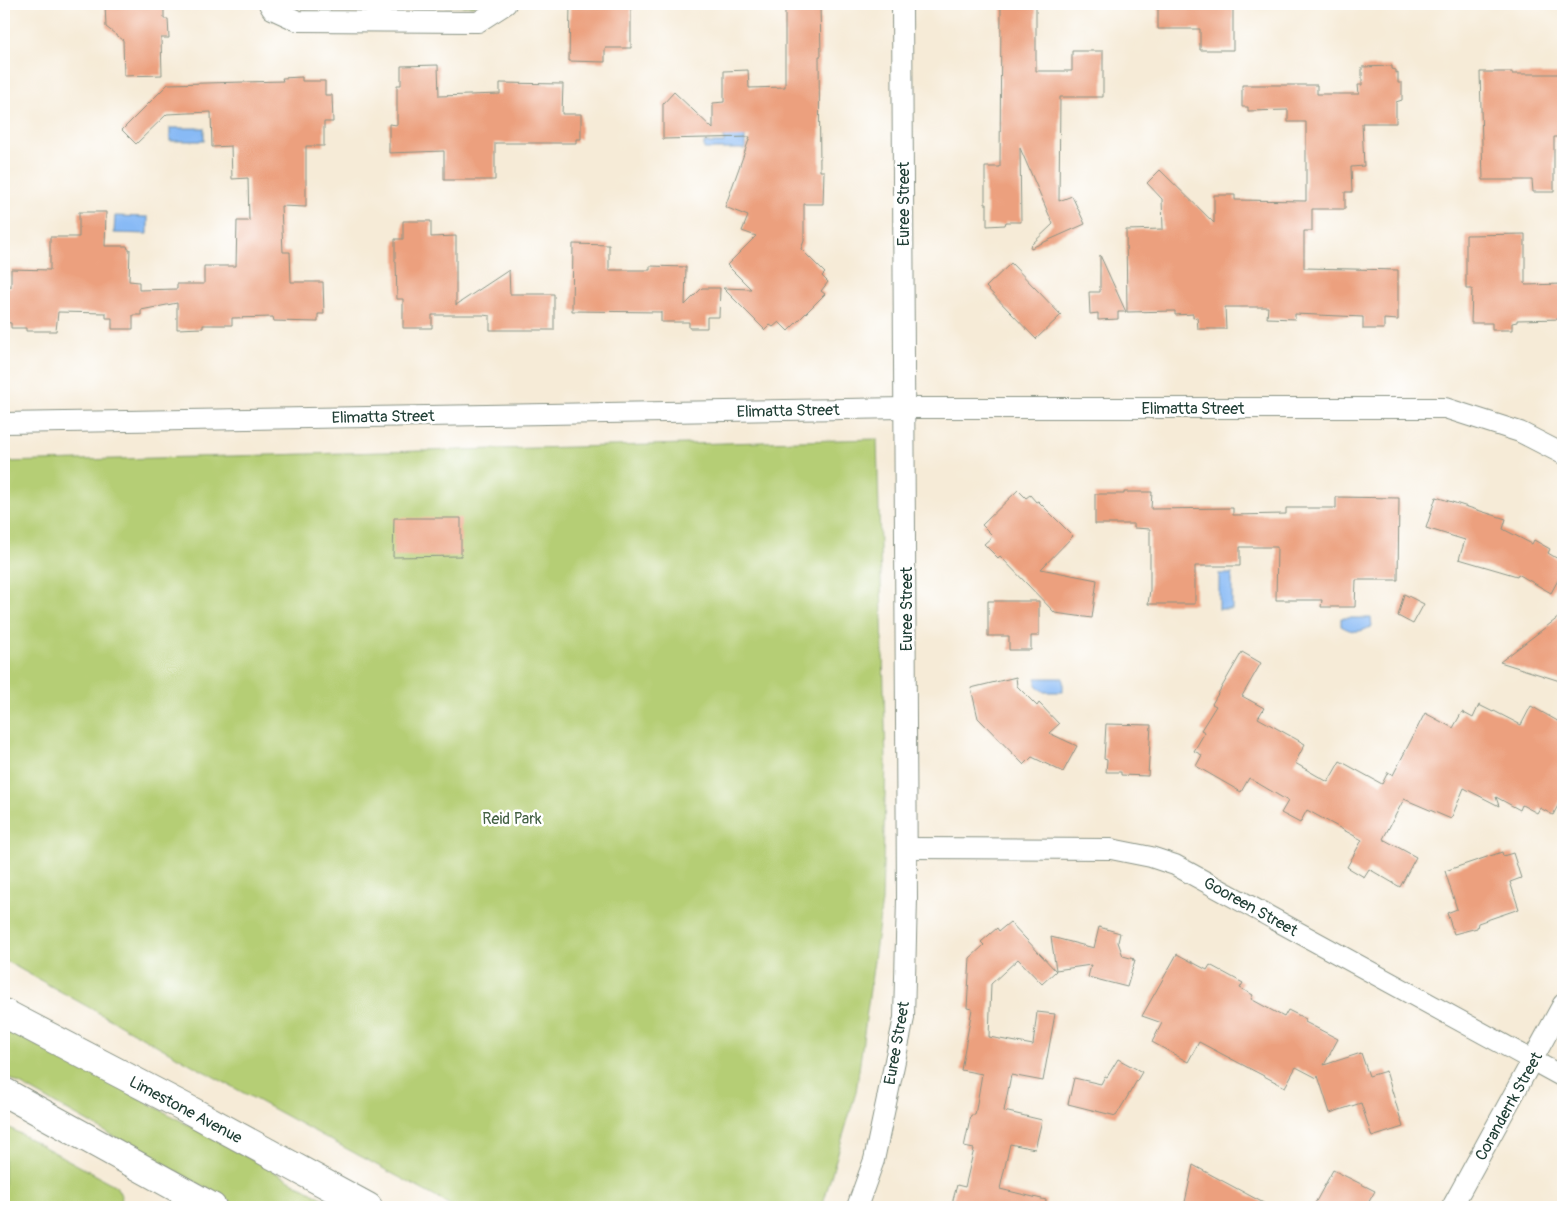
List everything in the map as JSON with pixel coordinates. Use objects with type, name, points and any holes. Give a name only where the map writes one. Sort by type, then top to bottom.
[{"type":"main road","name":"Limestone Avenue","points":[[4,1014],[184,1107],[368,1207]]},
{"type":"main road","points":[[4,1092],[212,1207]]},
{"type":"street","points":[[269,4],[272,9],[298,21],[478,22],[506,4]]},
{"type":"street","name":"Euree Street","points":[[857,1207],[874,1160],[904,1018],[907,848],[902,4]]},
{"type":"street","name":"Elimatta Street","points":[[4,423],[904,408],[1445,408],[1520,432],[1563,454]]},
{"type":"street","name":"Gooreen Street","points":[[907,848],[1111,849],[1151,857],[1175,865],[1563,1077]]},
{"type":"street","name":"Coranderrk Street","points":[[1452,1207],[1563,1004]]},
{"type":"green space","points":[[294,4],[478,4],[474,6],[305,9]]},
{"type":"green space","name":"Reid Park","points":[[877,439],[886,761],[882,901],[856,1092],[822,1207],[454,1207],[194,1066],[4,960],[4,462]]},
{"type":"green space","points":[[4,1029],[93,1073],[339,1207],[240,1207],[4,1075]]},
{"type":"green space","points":[[4,1125],[116,1186],[121,1195],[122,1204],[127,1207],[4,1207]]},
{"type":"water","points":[[170,128],[204,128],[204,141],[170,141]]},
{"type":"water","points":[[724,131],[745,131],[745,149],[704,149],[704,143],[724,143]]},
{"type":"water","points":[[115,216],[148,217],[148,234],[114,233]]},
{"type":"water","points":[[1219,574],[1232,574],[1232,609],[1219,609]]},
{"type":"water","points":[[1341,618],[1371,618],[1372,626],[1360,631],[1349,630],[1341,626]]},
{"type":"water","points":[[1036,678],[1063,678],[1063,692],[1044,692],[1036,685]]},
{"type":"building","points":[[105,4],[164,5],[164,19],[168,19],[169,38],[161,38],[162,75],[124,76],[123,40],[106,27]]},
{"type":"building","points":[[570,4],[631,4],[631,48],[605,48],[605,62],[569,61]]},
{"type":"building","points":[[820,4],[820,171],[824,171],[823,204],[804,204],[804,241],[801,249],[825,273],[822,276],[828,282],[821,291],[825,294],[788,331],[779,322],[773,327],[770,325],[765,330],[723,288],[751,289],[727,265],[756,236],[742,231],[748,216],[725,207],[750,137],[663,139],[663,104],[674,92],[713,129],[713,103],[724,102],[724,71],[748,70],[749,88],[785,87],[785,6]]},
{"type":"building","points":[[1001,4],[1036,4],[1036,71],[1072,71],[1072,51],[1103,51],[1103,97],[1060,97],[1059,201],[1072,196],[1085,224],[1031,248],[1030,246],[1053,224],[1020,148],[1021,222],[1006,222],[1005,225],[987,226],[985,167],[1000,167]]},
{"type":"building","points":[[1195,4],[1195,8],[1233,8],[1233,50],[1200,50],[1200,29],[1158,29],[1158,5]]},
{"type":"building","points":[[438,65],[439,96],[500,94],[500,83],[563,84],[562,114],[581,114],[581,139],[576,139],[576,143],[495,143],[495,180],[444,180],[444,151],[389,153],[389,124],[397,125],[397,85],[401,85],[401,66]]},
{"type":"building","points":[[1392,66],[1396,73],[1398,72],[1398,83],[1402,83],[1402,100],[1396,102],[1396,123],[1362,123],[1364,166],[1351,167],[1352,192],[1345,192],[1345,209],[1312,209],[1312,231],[1304,231],[1304,268],[1398,270],[1398,320],[1384,319],[1384,329],[1363,329],[1363,317],[1295,314],[1295,319],[1267,318],[1268,307],[1225,307],[1226,329],[1198,329],[1197,317],[1193,318],[1193,314],[1175,315],[1175,311],[1127,312],[1126,230],[1163,229],[1162,199],[1147,183],[1160,170],[1214,223],[1214,195],[1235,195],[1235,200],[1306,201],[1306,122],[1288,122],[1288,110],[1248,111],[1248,107],[1242,107],[1242,85],[1317,85],[1317,94],[1359,94],[1358,85],[1362,85],[1362,67]]},
{"type":"building","points":[[1480,72],[1563,74],[1563,137],[1554,137],[1554,192],[1533,192],[1532,180],[1483,180]]},
{"type":"building","points":[[302,77],[302,81],[325,81],[325,95],[332,95],[333,122],[324,122],[324,146],[306,146],[306,207],[281,206],[283,252],[290,252],[291,282],[323,282],[324,314],[318,314],[318,322],[274,321],[273,317],[232,318],[232,325],[203,325],[203,328],[177,329],[177,303],[141,310],[141,315],[133,315],[133,329],[112,329],[112,318],[106,318],[106,313],[58,312],[56,331],[26,331],[26,328],[11,328],[11,323],[4,322],[4,287],[11,287],[11,269],[50,270],[50,237],[79,237],[79,212],[106,212],[105,246],[127,246],[130,249],[129,281],[139,282],[139,290],[177,289],[177,284],[204,284],[204,266],[236,266],[237,221],[249,221],[248,178],[232,179],[231,146],[212,147],[211,112],[167,114],[136,144],[122,130],[168,84],[283,81],[282,78]]},
{"type":"building","points":[[403,221],[431,221],[431,237],[456,236],[456,305],[509,270],[510,294],[554,294],[554,330],[490,330],[490,316],[483,315],[432,315],[432,328],[403,328],[403,299],[397,299],[395,239],[403,239]]},
{"type":"building","points":[[1525,234],[1525,283],[1526,285],[1563,284],[1563,319],[1517,320],[1517,322],[1512,323],[1512,330],[1492,330],[1492,323],[1471,323],[1472,289],[1466,289],[1466,235]]},
{"type":"building","points":[[573,244],[609,245],[609,270],[650,270],[650,266],[686,267],[685,305],[702,288],[720,288],[719,317],[707,317],[707,328],[689,328],[689,322],[661,322],[661,312],[572,311]]},
{"type":"building","points":[[1100,255],[1126,312],[1118,312],[1118,319],[1098,320],[1098,313],[1090,314],[1089,292],[1100,292]]},
{"type":"building","points":[[1011,263],[1061,315],[1036,339],[986,287]]},
{"type":"building","points":[[1018,490],[1026,498],[1030,495],[1036,502],[1038,501],[1073,536],[1041,569],[1097,580],[1092,618],[1055,613],[1000,556],[998,558],[984,544],[993,536],[982,525]]},
{"type":"building","points":[[1124,492],[1152,492],[1151,509],[1233,508],[1233,515],[1286,514],[1286,508],[1336,508],[1336,497],[1399,498],[1398,580],[1356,580],[1355,607],[1321,607],[1322,600],[1276,600],[1277,547],[1240,547],[1240,566],[1195,566],[1195,604],[1148,604],[1150,590],[1150,529],[1134,528],[1134,524],[1095,524],[1095,494],[1124,494]]},
{"type":"building","points":[[1436,497],[1506,519],[1503,529],[1532,544],[1534,540],[1550,549],[1548,553],[1563,562],[1563,571],[1551,593],[1518,574],[1517,576],[1459,559],[1465,540],[1426,528]]},
{"type":"building","points":[[394,518],[461,518],[461,556],[393,557]]},
{"type":"building","points":[[1404,594],[1424,604],[1413,624],[1398,616]]},
{"type":"building","points":[[988,601],[1039,601],[1039,636],[1031,636],[1031,650],[1009,650],[1009,636],[988,636]]},
{"type":"building","points":[[1563,614],[1563,682],[1500,662]]},
{"type":"building","points":[[1242,652],[1261,663],[1242,696],[1264,708],[1258,718],[1305,744],[1295,763],[1328,782],[1340,761],[1382,784],[1388,772],[1393,775],[1425,713],[1453,728],[1462,712],[1473,718],[1479,705],[1521,725],[1531,706],[1563,724],[1563,796],[1553,815],[1540,808],[1537,813],[1522,805],[1520,810],[1496,797],[1499,806],[1464,788],[1451,819],[1404,799],[1383,839],[1416,857],[1400,887],[1369,869],[1364,877],[1347,867],[1362,840],[1307,810],[1300,823],[1281,813],[1288,801],[1249,778],[1241,792],[1196,766],[1202,755],[1194,751],[1205,732],[1201,730],[1216,706],[1212,704]]},
{"type":"building","points":[[1016,677],[1017,686],[1037,706],[1039,703],[1059,724],[1049,733],[1077,746],[1063,772],[1032,757],[1024,765],[978,718],[971,688]]},
{"type":"building","points":[[1106,724],[1151,725],[1148,776],[1121,775],[1121,772],[1106,772],[1107,760],[1104,759]]},
{"type":"building","points":[[1502,852],[1503,856],[1513,853],[1521,878],[1510,882],[1519,909],[1478,923],[1477,928],[1454,934],[1447,913],[1457,909],[1445,871]]},
{"type":"building","points":[[1010,922],[1056,971],[1042,984],[1018,959],[991,984],[989,1037],[1033,1045],[1037,1012],[1055,1014],[1043,1081],[1011,1075],[1004,1111],[1042,1120],[1035,1149],[1010,1144],[1000,1189],[1046,1200],[1045,1207],[951,1207],[957,1185],[965,1187],[974,1149],[964,1147],[971,1115],[975,1115],[982,1074],[961,1070],[972,1009],[967,1008],[970,958],[984,945],[981,942],[997,928],[999,931]]},
{"type":"building","points":[[1099,927],[1120,933],[1118,942],[1123,956],[1135,960],[1127,987],[1088,977],[1091,965],[1056,970],[1051,937],[1094,948]]},
{"type":"building","points":[[1177,954],[1207,970],[1210,965],[1243,983],[1240,988],[1253,995],[1251,999],[1284,1017],[1288,1010],[1306,1019],[1305,1022],[1338,1039],[1324,1065],[1361,1053],[1369,1076],[1386,1071],[1403,1127],[1372,1137],[1361,1103],[1330,1113],[1318,1076],[1317,1078],[1296,1067],[1285,1087],[1199,1042],[1188,1062],[1152,1042],[1162,1023],[1142,1016]]},
{"type":"building","points":[[1118,1059],[1142,1072],[1116,1116],[1068,1104],[1074,1078],[1101,1084]]},
{"type":"building","points":[[1193,1165],[1271,1207],[1184,1207]]},
{"type":"building","points":[[1333,1170],[1375,1191],[1366,1207],[1313,1207]]}]
